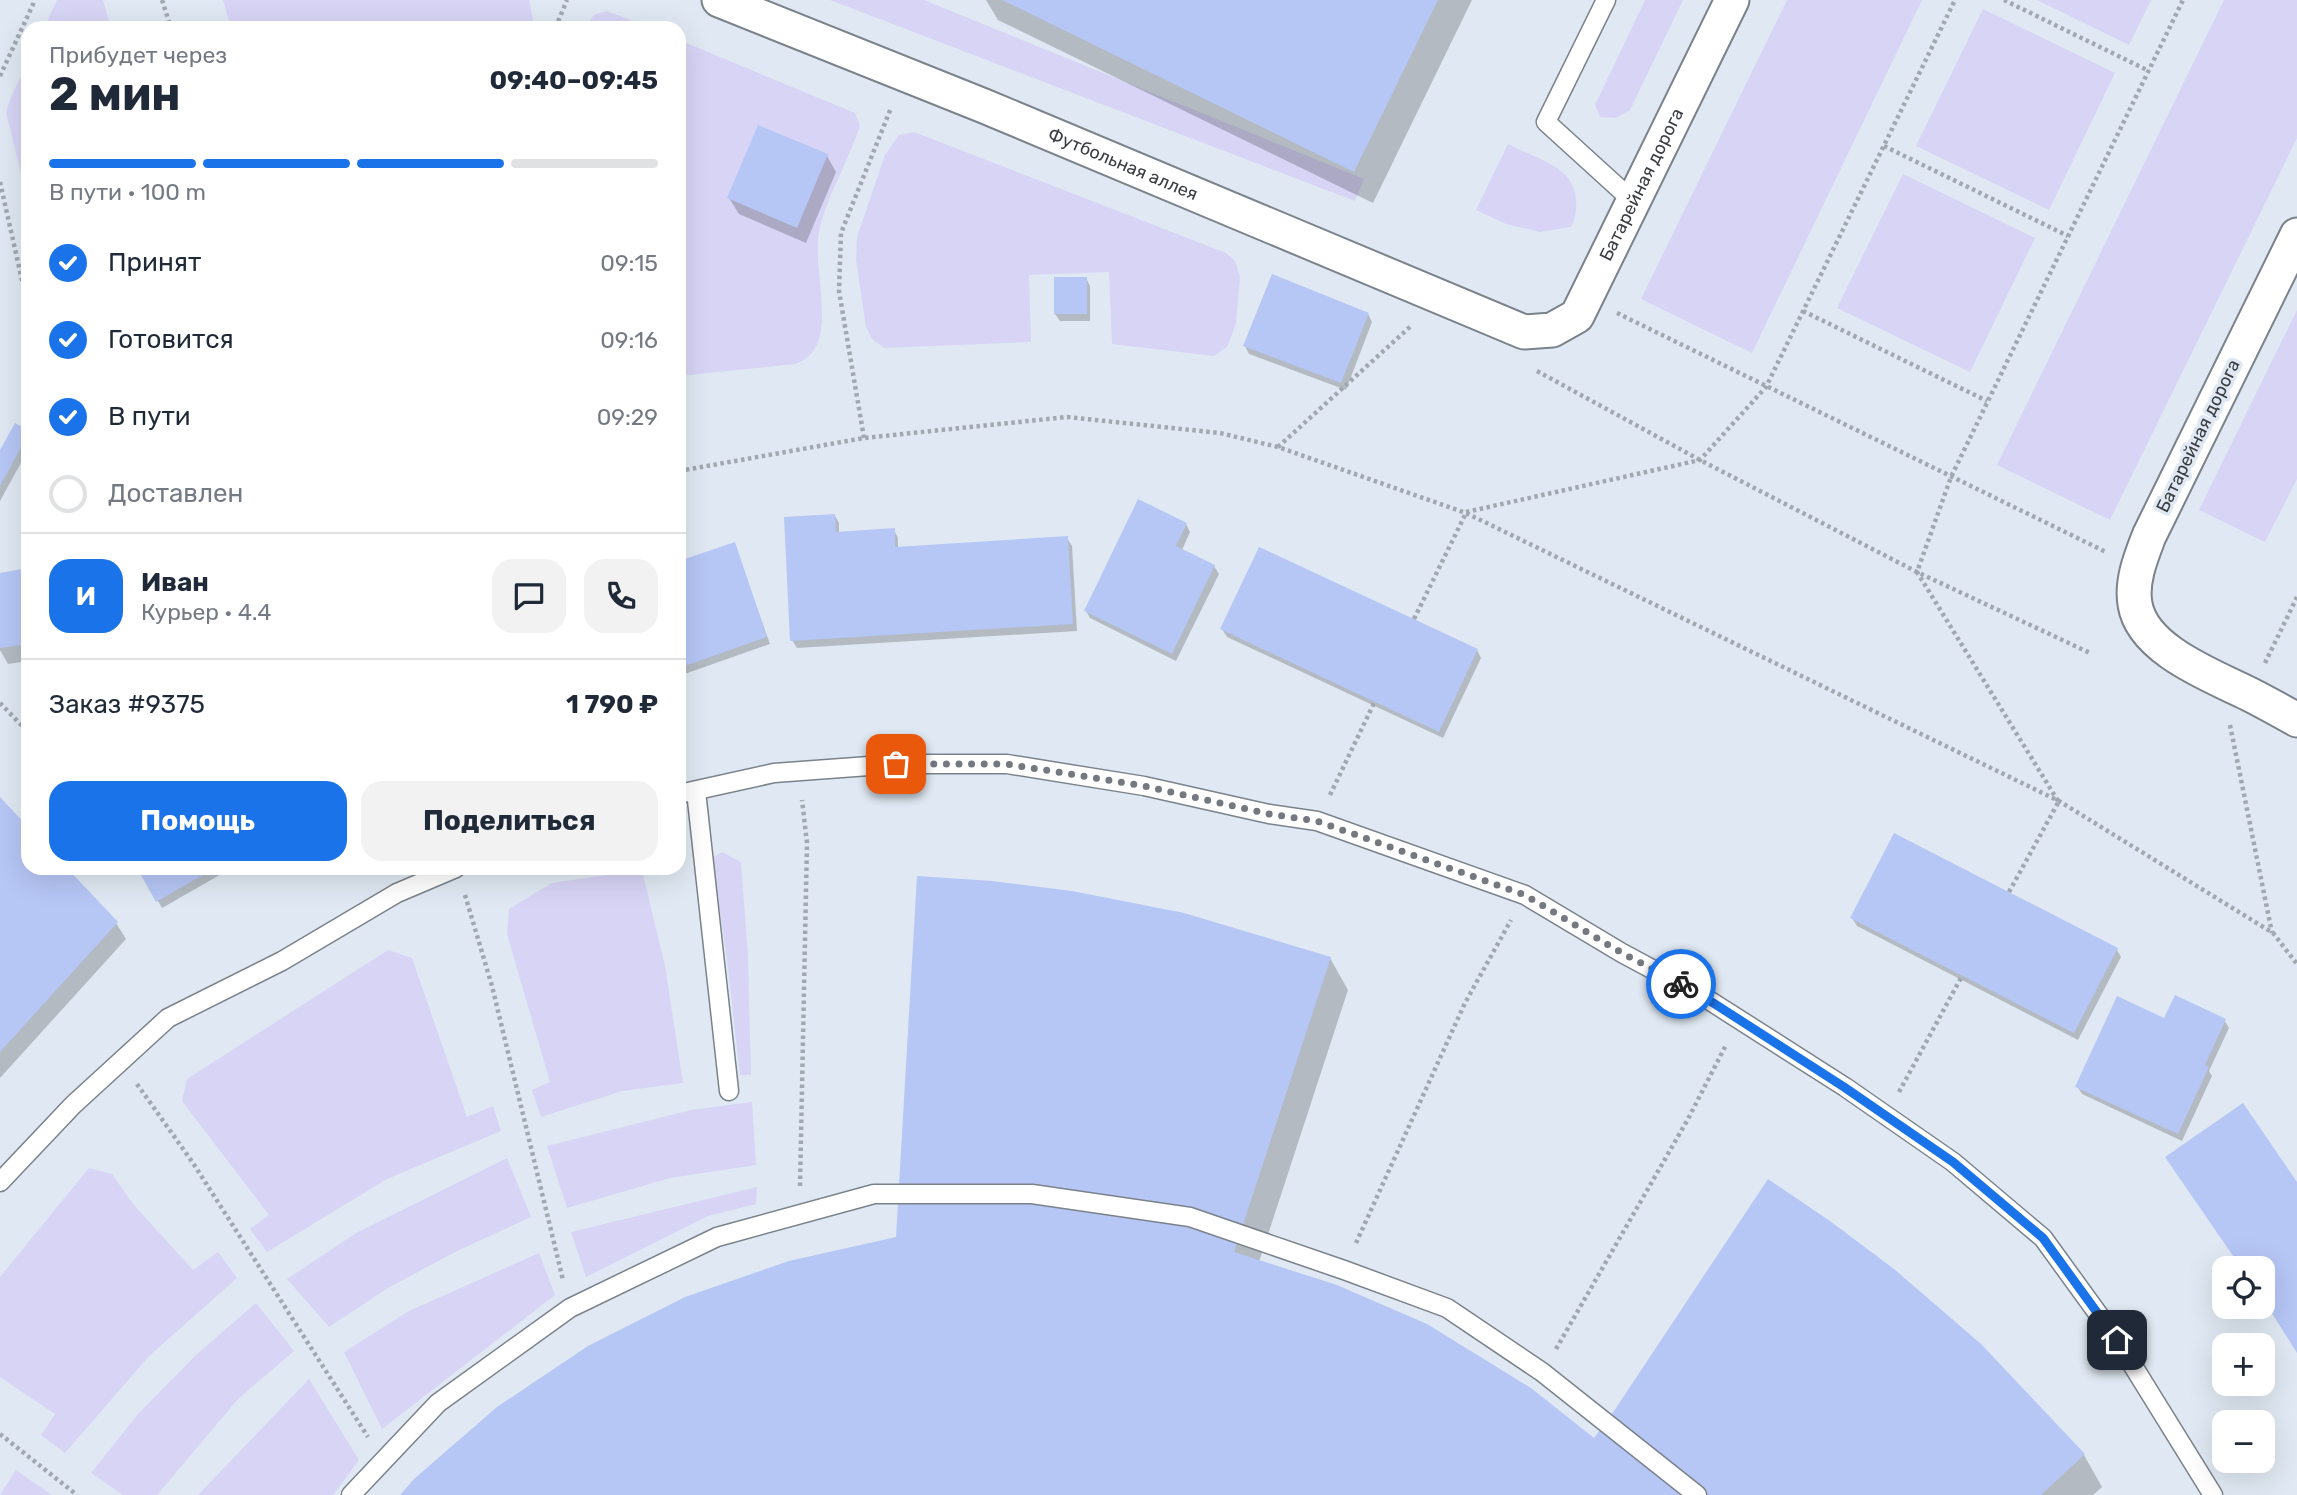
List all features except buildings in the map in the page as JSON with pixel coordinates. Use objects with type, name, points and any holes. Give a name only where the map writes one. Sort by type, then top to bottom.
[{"type":"street","name":"Футбольная аллея","points":[[719,0],[984,106],[1524,332]]},
{"type":"street","name":"Батарейная дорога","points":[[1524,332],[1552,330],[1577,316],[1732,0]]},
{"type":"street","name":"Батарейная дорога","points":[[2250,694],[2196,669],[2155,640],[2140,621],[2134,603],[2138,566],[2149,536],[2297,235]]},
{"type":"street","points":[[2250,694],[2297,720]]},
{"type":"lane","points":[[1606,0],[1546,122],[1634,202]]},
{"type":"lane","points":[[729,1091],[688,793],[774,773],[896,764],[1007,764],[1144,786],[1269,814],[1317,821],[1525,895],[1740,1019],[1953,1162],[2043,1238],[2117,1340],[2213,1495]]},
{"type":"lane","points":[[0,1182],[73,1105],[168,1018],[282,961],[397,893],[439,875]]},
{"type":"lane","points":[[351,1495],[438,1403],[570,1308],[717,1237],[874,1194],[1032,1194],[1190,1217],[1447,1308],[1542,1372],[1697,1495]]},
{"type":"path","points":[[25,21],[35,0]]},
{"type":"path","points":[[162,0],[169,21]]},
{"type":"path","points":[[558,21],[568,0]]},
{"type":"path","points":[[1466,513],[1700,460],[1766,387],[1955,0]]},
{"type":"path","points":[[2004,0],[2149,71]]},
{"type":"path","points":[[1917,572],[1951,477],[2183,0]]},
{"type":"path","points":[[0,76],[21,30]]},
{"type":"path","points":[[864,438],[839,291],[841,233],[893,104]]},
{"type":"path","points":[[1884,146],[2068,236]]},
{"type":"path","points":[[0,182],[21,276]]},
{"type":"path","points":[[1610,309],[2110,554]]},
{"type":"path","points":[[1803,311],[1987,401]]},
{"type":"path","points":[[1278,447],[1418,320]]},
{"type":"path","points":[[1537,371],[1700,460],[1917,572],[2090,653]]},
{"type":"path","points":[[686,470],[864,438],[1067,417],[1220,433],[1278,447],[1466,513],[2059,801],[2273,933],[2297,964]]},
{"type":"path","points":[[1414,619],[1466,513]]},
{"type":"path","points":[[1917,572],[2059,801]]},
{"type":"path","points":[[2273,933],[2230,727],[2250,694],[2297,597]]},
{"type":"path","points":[[1317,821],[1375,701]]},
{"type":"path","points":[[0,703],[21,725]]},
{"type":"path","points":[[799,771],[807,843],[799,1215]]},
{"type":"path","points":[[2009,892],[2059,801]]},
{"type":"path","points":[[458,875],[492,986],[570,1308]]},
{"type":"path","points":[[1344,1270],[1465,1003],[1525,895]]},
{"type":"path","points":[[1886,1115],[1962,976]]},
{"type":"path","points":[[1542,1372],[1688,1119],[1740,1019]]},
{"type":"path","points":[[121,1061],[192,1163],[383,1461]]},
{"type":"path","points":[[0,1434],[77,1495]]},
{"type":"shaded area","points":[[57,0],[103,0],[109,21],[47,21]]},
{"type":"shaded area","points":[[223,0],[529,0],[534,21],[229,21]]},
{"type":"shaded area","points":[[830,0],[924,0],[1364,179],[1355,201]]},
{"type":"shaded area","points":[[1645,0],[1683,0],[1630,110],[1616,118],[1600,117],[1595,105]]},
{"type":"shaded area","points":[[1787,0],[1922,0],[1752,353],[1641,299]]},
{"type":"shaded area","points":[[2037,0],[2151,0],[2129,45]]},
{"type":"shaded area","points":[[2224,0],[2297,0],[2297,138],[2110,520],[1997,465]]},
{"type":"shaded area","points":[[1983,9],[2115,73],[2049,210],[1916,146]]},
{"type":"shaded area","points":[[607,11],[633,21],[589,21],[594,15]]},
{"type":"shaded area","points":[[686,43],[855,113],[860,126],[820,227],[818,263],[822,325],[818,342],[810,355],[795,364],[686,375]]},
{"type":"shaded area","points":[[21,76],[21,173],[6,112]]},
{"type":"shaded area","points":[[914,132],[1226,253],[1235,261],[1240,277],[1236,324],[1227,347],[1214,356],[1112,344],[1109,272],[1029,275],[1031,342],[885,348],[873,340],[866,327],[856,260],[857,237],[885,155],[899,135]]},
{"type":"shaded area","points":[[1508,144],[1550,164],[1567,177],[1576,198],[1576,213],[1571,227],[1540,232],[1506,224],[1476,210]]},
{"type":"shaded area","points":[[1903,174],[2035,238],[1970,372],[1837,308]]},
{"type":"shaded area","points":[[2297,310],[2297,479],[2265,542],[2199,510]]},
{"type":"shaded area","points":[[722,852],[741,862],[748,957],[751,1075],[740,1075],[712,858]]},
{"type":"shaded area","points":[[607,875],[643,875],[665,966],[683,1083],[622,1091],[541,1117],[532,1090],[550,1082],[507,934],[509,909],[552,883]]},
{"type":"shaded area","points":[[388,950],[412,958],[467,1117],[493,1106],[501,1131],[387,1179],[267,1252],[250,1229],[269,1215],[182,1101],[187,1079]]},
{"type":"shaded area","points":[[752,1102],[756,1165],[670,1178],[567,1208],[547,1146],[691,1110]]},
{"type":"shaded area","points":[[507,1158],[531,1217],[457,1251],[388,1288],[329,1327],[287,1279],[356,1233]]},
{"type":"shaded area","points":[[89,1168],[112,1174],[133,1204],[193,1270],[218,1252],[237,1278],[149,1356],[65,1453],[41,1435],[55,1414],[0,1377],[0,1277]]},
{"type":"shaded area","points":[[757,1187],[756,1204],[708,1216],[586,1277],[571,1232]]},
{"type":"shaded area","points":[[539,1253],[555,1295],[382,1429],[344,1352],[409,1311]]},
{"type":"shaded area","points":[[256,1303],[294,1351],[238,1399],[157,1495],[123,1495],[91,1473],[138,1414],[197,1354]]},
{"type":"shaded area","points":[[309,1379],[359,1460],[333,1495],[198,1495]]},
{"type":"shaded area","points":[[16,1470],[52,1495],[0,1495]]},
{"type":"way so far","points":[[896,764],[1007,764],[1144,786],[1269,814],[1317,821],[1525,895],[1622,953],[1681,984]]},
{"type":"route","points":[[1681,984],[1844,1087],[1953,1162],[2043,1238],[2117,1340]]}]
